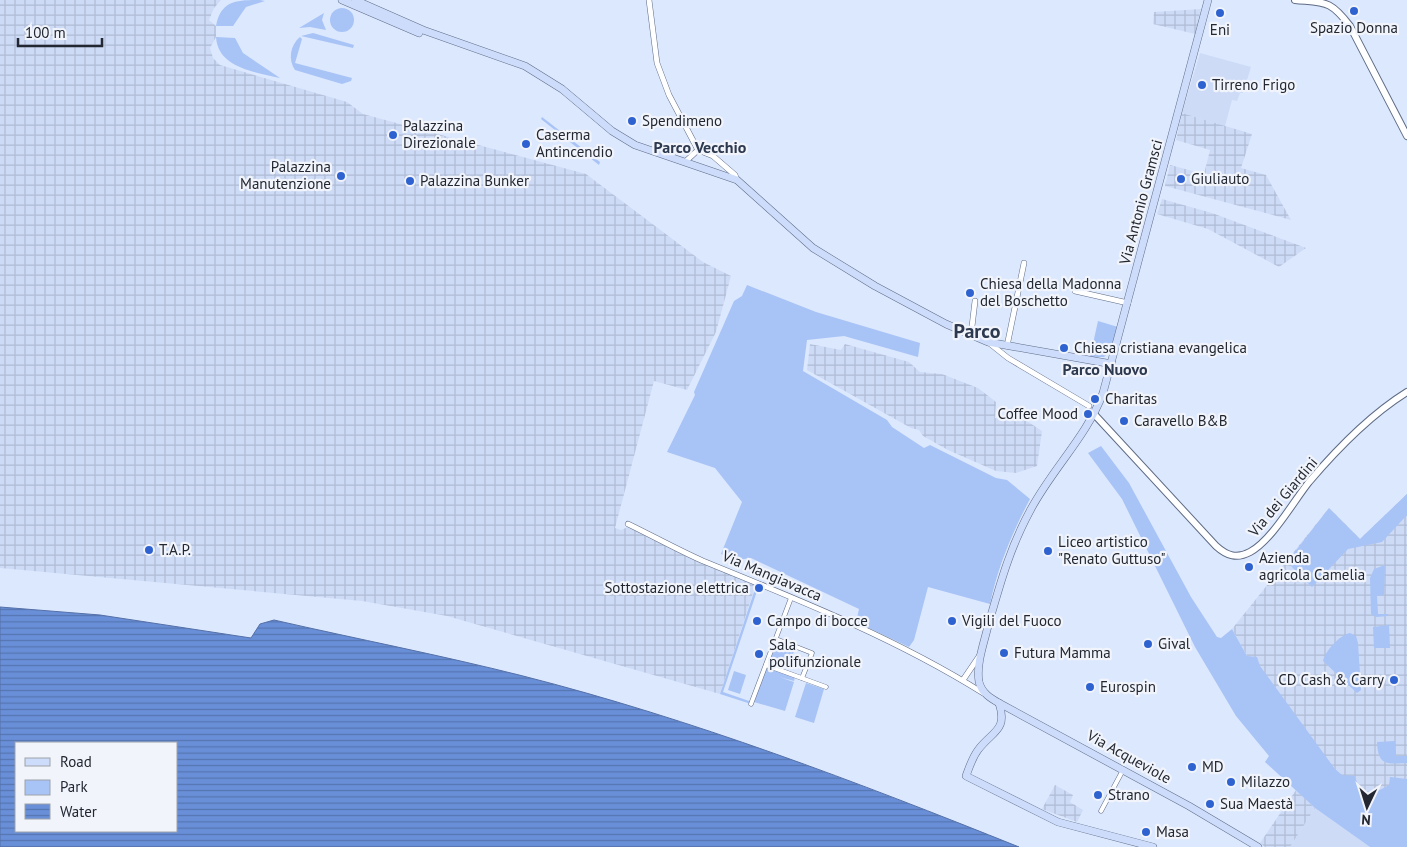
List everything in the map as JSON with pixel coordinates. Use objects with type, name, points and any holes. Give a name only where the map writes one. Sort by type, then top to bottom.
[{"type":"main road","points":[[342,0],[420,33],[470,46]]},
{"type":"main road","points":[[355,0],[423,30],[525,66],[562,89],[622,138],[656,154],[736,180],[761,200],[801,238],[822,254],[914,307],[988,342],[1112,364]]},
{"type":"main road","name":"Via Antonio Gramsci","points":[[985,694],[979,682],[981,652],[1006,562],[1033,506],[1095,413],[1112,364],[1208,0]]},
{"type":"main road","name":"Via Acqueviole","points":[[985,694],[1258,847]]},
{"type":"main road","points":[[999,703],[1003,717],[1002,724],[977,751],[966,776],[1058,822],[1152,847]]},
{"type":"street","points":[[649,0],[656,63],[669,95],[698,150],[713,156],[735,175],[736,180]]},
{"type":"street","points":[[1295,0],[1330,4],[1338,10],[1350,26],[1407,136]]},
{"type":"street","points":[[685,162],[698,150]]},
{"type":"street","points":[[1007,346],[1024,263]]},
{"type":"street","points":[[1075,291],[1128,304]]},
{"type":"street","points":[[971,334],[975,302]]},
{"type":"street","points":[[988,342],[1008,358],[1089,406],[1095,413]]},
{"type":"street","name":"Via dei Giardini","points":[[1095,413],[1223,553],[1232,556],[1242,556],[1261,544],[1310,482],[1349,440],[1386,406],[1407,392]]},
{"type":"street","name":"Via Mangiavacca","points":[[628,524],[703,561],[884,638],[963,680],[985,694]]},
{"type":"street","points":[[751,704],[792,598]]},
{"type":"street","points":[[776,638],[812,653],[802,678]]},
{"type":"street","name":"Via Antonio Gramsci","points":[[963,680],[981,652]]},
{"type":"street","points":[[766,665],[826,687]]},
{"type":"street","points":[[1101,811],[1123,770]]},
{"type":"shaded area","points":[[0,0],[221,0],[214,8],[209,20],[216,26],[216,37],[210,48],[213,58],[220,65],[347,102],[363,114],[586,174],[703,262],[731,276],[716,332],[687,390],[654,381],[615,528],[621,530],[628,527],[702,563],[756,584],[720,694],[447,616],[362,601],[0,568]]},
{"type":"shaded area","points":[[1201,9],[1195,34],[1153,24],[1154,12]]},
{"type":"shaded area","points":[[1200,53],[1251,67],[1243,93],[1240,93],[1237,101],[1232,100],[1225,126],[1182,113]]},
{"type":"shaded area","points":[[1182,113],[1252,134],[1241,168],[1266,175],[1291,220],[1165,186],[1170,165],[1204,174],[1210,150],[1176,140]]},
{"type":"shaded area","points":[[1162,199],[1212,213],[1306,248],[1279,267],[1208,229],[1157,214]]},
{"type":"shaded area","points":[[810,344],[841,350],[845,344],[909,362],[920,372],[942,374],[978,388],[996,402],[995,418],[1027,421],[1042,431],[1037,466],[1016,473],[996,471],[948,450],[923,436],[919,430],[911,428],[807,370]]},
{"type":"shaded area","points":[[1407,494],[1407,833],[1342,784],[1278,711],[1232,629],[1329,508],[1360,539]]},
{"type":"shaded area","points":[[1055,785],[1073,795],[1070,802],[1083,810],[1077,822],[1042,809]]},
{"type":"shaded area","points":[[1296,790],[1315,808],[1290,847],[1265,847],[1260,843]]},
{"type":"shaded area","points":[[1315,808],[1370,847],[1290,847]]},
{"type":"green space","points":[[244,0],[265,1],[246,7],[233,26],[216,26],[218,17],[226,6],[231,3]]},
{"type":"green space","points":[[342,8],[350,12],[354,20],[350,28],[342,32],[334,28],[330,20],[334,12]]},
{"type":"green space","points":[[324,13],[322,20],[326,30],[310,27],[299,28]]},
{"type":"green space","points":[[313,33],[354,45],[353,48],[301,36]]},
{"type":"green space","points":[[216,37],[235,38],[243,53],[280,78],[249,71],[231,62],[223,56],[218,47]]},
{"type":"green space","points":[[300,37],[302,39],[295,63],[352,78],[351,81],[342,84],[295,70],[291,62],[291,53],[294,44]]},
{"type":"green space","points":[[542,117],[600,162],[599,165],[541,119]]},
{"type":"green space","points":[[747,285],[816,312],[920,343],[918,357],[844,336],[807,340],[803,371],[887,420],[892,427],[924,448],[930,445],[996,478],[1007,480],[1030,499],[1006,550],[990,604],[928,587],[914,640],[909,647],[856,622],[859,609],[751,558],[737,560],[721,554],[742,502],[715,468],[667,452],[695,395],[694,392],[734,301],[742,296]]},
{"type":"green space","points":[[1098,321],[1118,327],[1112,351],[1104,357],[1090,357]]},
{"type":"green space","points":[[1101,446],[1129,483],[1191,597],[1217,637],[1221,638],[1232,629],[1247,656],[1257,657],[1260,666],[1335,769],[1342,775],[1355,776],[1360,787],[1373,792],[1389,785],[1390,777],[1407,779],[1407,847],[1370,847],[1315,808],[1265,762],[1269,756],[1236,716],[1195,647],[1122,499],[1088,453]]},
{"type":"green space","points":[[1407,494],[1407,515],[1382,542],[1348,549],[1312,587],[1287,562],[1329,508],[1360,539]]},
{"type":"green space","points":[[1385,565],[1384,595],[1377,596],[1378,614],[1388,614],[1388,616],[1376,617],[1371,614],[1370,578],[1374,569]]},
{"type":"green space","points":[[755,589],[757,591],[723,692],[752,702],[751,704],[720,694]]},
{"type":"green space","points":[[1389,625],[1390,648],[1374,648],[1373,627]]},
{"type":"green space","points":[[1350,633],[1356,636],[1358,643],[1361,690],[1357,693],[1323,661],[1334,644]]},
{"type":"green space","points":[[777,642],[796,649],[786,664],[770,661]]},
{"type":"green space","points":[[766,667],[795,677],[794,681],[779,677],[794,682],[785,711],[754,702]]},
{"type":"green space","points":[[734,671],[746,675],[740,694],[728,690]]},
{"type":"green space","points":[[806,683],[824,689],[814,723],[795,717]]},
{"type":"green space","points":[[1395,741],[1396,756],[1407,756],[1407,763],[1394,764],[1385,762],[1379,756],[1377,742]]},
{"type":"water","points":[[0,607],[100,615],[251,638],[260,624],[274,620],[492,668],[586,693],[774,753],[1019,847],[0,847]]},
{"type":"place","name":"Spazio Donna","points":[[1354,11]]},
{"type":"place","name":"Eni","points":[[1220,13]]},
{"type":"place","name":"Tirreno Frigo","points":[[1202,85]]},
{"type":"place","name":"Spendimeno","points":[[632,121]]},
{"type":"place","name":"Palazzina Direzionale","points":[[393,135]]},
{"type":"place","name":"Caserma Antincendio","points":[[526,144]]},
{"type":"place","name":"Palazzina Manutenzione","points":[[341,176]]},
{"type":"place","name":"Giuliauto","points":[[1181,179]]},
{"type":"place","name":"Palazzina Bunker","points":[[410,181]]},
{"type":"place","name":"Chiesa della Madonna del Boschetto","points":[[970,293]]},
{"type":"place","name":"Chiesa cristiana evangelica","points":[[1064,348]]},
{"type":"place","name":"Charitas","points":[[1095,399]]},
{"type":"place","name":"Coffee Mood","points":[[1088,414]]},
{"type":"place","name":"Caravello B&B","points":[[1124,421]]},
{"type":"place","name":"T.A.P.","points":[[149,550]]},
{"type":"place","name":"Liceo artistico \"Renato Guttuso\"","points":[[1048,551]]},
{"type":"place","name":"Azienda agricola Camelia","points":[[1249,567]]},
{"type":"place","name":"Sottostazione elettrica","points":[[759,588]]},
{"type":"place","name":"Campo di bocce","points":[[757,621]]},
{"type":"place","name":"Vigili del Fuoco","points":[[952,621]]},
{"type":"place","name":"Gival","points":[[1148,644]]},
{"type":"place","name":"Futura Mamma","points":[[1004,653]]},
{"type":"place","name":"Sala polifunzionale","points":[[759,654]]},
{"type":"place","name":"CD Cash & Carry","points":[[1394,680]]},
{"type":"place","name":"Eurospin","points":[[1090,687]]},
{"type":"place","name":"MD","points":[[1192,767]]},
{"type":"place","name":"Milazzo","points":[[1231,782]]},
{"type":"place","name":"Strano","points":[[1098,795]]},
{"type":"place","name":"Sua Maestà","points":[[1210,804]]},
{"type":"place","name":"Masa","points":[[1146,832]]},
{"type":"district","name":"Parco Vecchio","points":[[700,147]]},
{"type":"district","name":"Parco","points":[[977,331]]},
{"type":"district","name":"Parco Nuovo","points":[[1105,369]]}]
